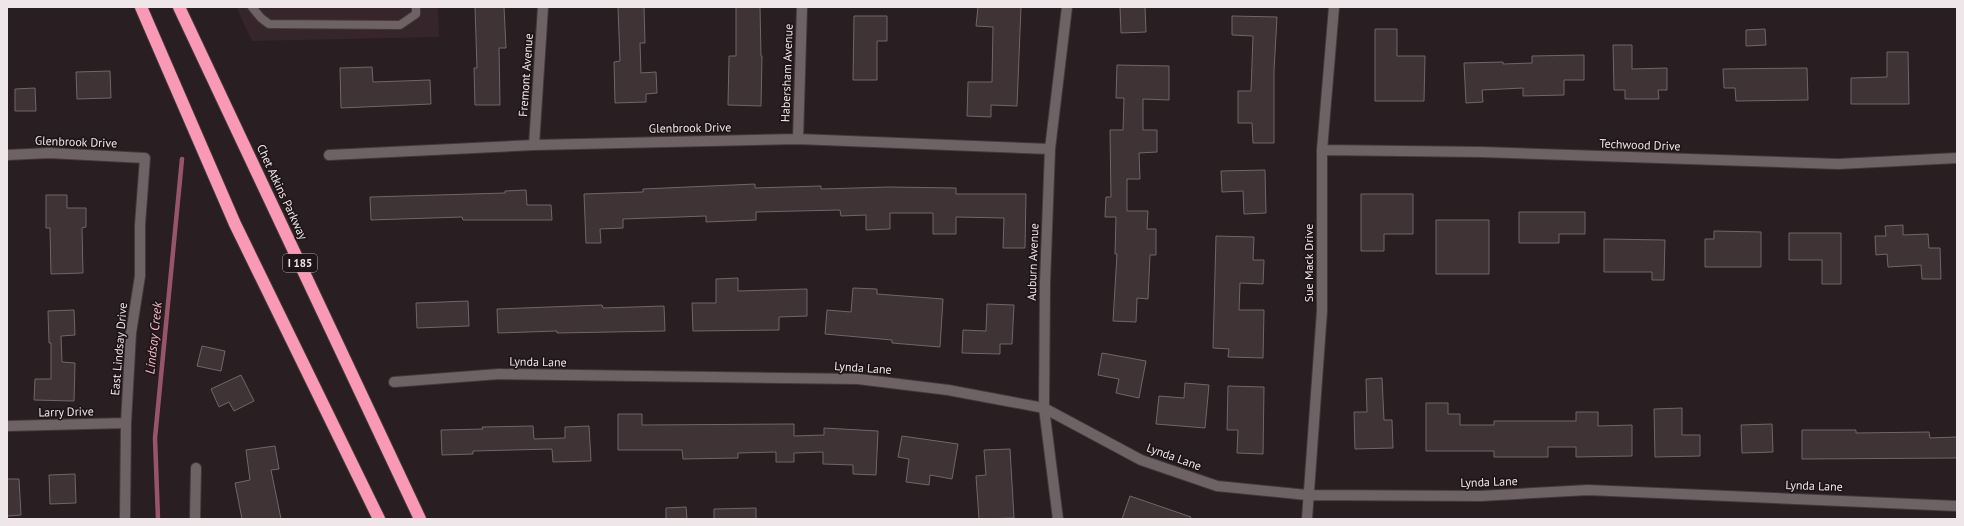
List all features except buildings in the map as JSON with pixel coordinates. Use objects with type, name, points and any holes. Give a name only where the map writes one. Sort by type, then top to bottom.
[{"type":"highway","points":[[141,7],[235,224],[379,519]]},
{"type":"highway","name":"Chet Atkins Parkway","points":[[179,7],[420,519]]},
{"type":"street","name":"Fremont Avenue","points":[[534,145],[543,7]]},
{"type":"street","name":"Habersham Avenue","points":[[798,139],[802,7]]},
{"type":"street","name":"Auburn Avenue","points":[[1058,519],[1044,408],[1045,283],[1050,149],[1067,7]]},
{"type":"street","name":"Sue Mack Drive","points":[[1307,519],[1307,495],[1322,311],[1322,150],[1334,7]]},
{"type":"street","name":"Glenbrook Drive","points":[[329,155],[534,145],[798,139],[1050,149]]},
{"type":"street","name":"Techwood Drive","points":[[1322,150],[1488,153],[1838,164],[1957,158]]},
{"type":"street","name":"Glenbrook Drive","points":[[7,155],[49,152],[145,158]]},
{"type":"street","name":"East Lindsay Drive","points":[[125,519],[126,423],[131,333],[140,276],[140,225],[145,158]]},
{"type":"street","name":"Lynda Lane","points":[[394,382],[499,374],[858,379],[948,390],[1044,408],[1141,460],[1217,486],[1307,495],[1480,496],[1588,490],[1957,506]]},
{"type":"street","name":"Larry Drive","points":[[7,426],[126,423]]},
{"type":"street","points":[[195,519],[196,468]]},
{"type":"lane","points":[[252,7],[261,18],[269,24],[400,25],[416,14],[416,7]]},
{"type":"shaded area","points":[[236,7],[438,7],[439,37],[252,41]]},
{"type":"waterway","name":"Lindsay Creek","points":[[158,519],[155,438],[182,159]]}]
